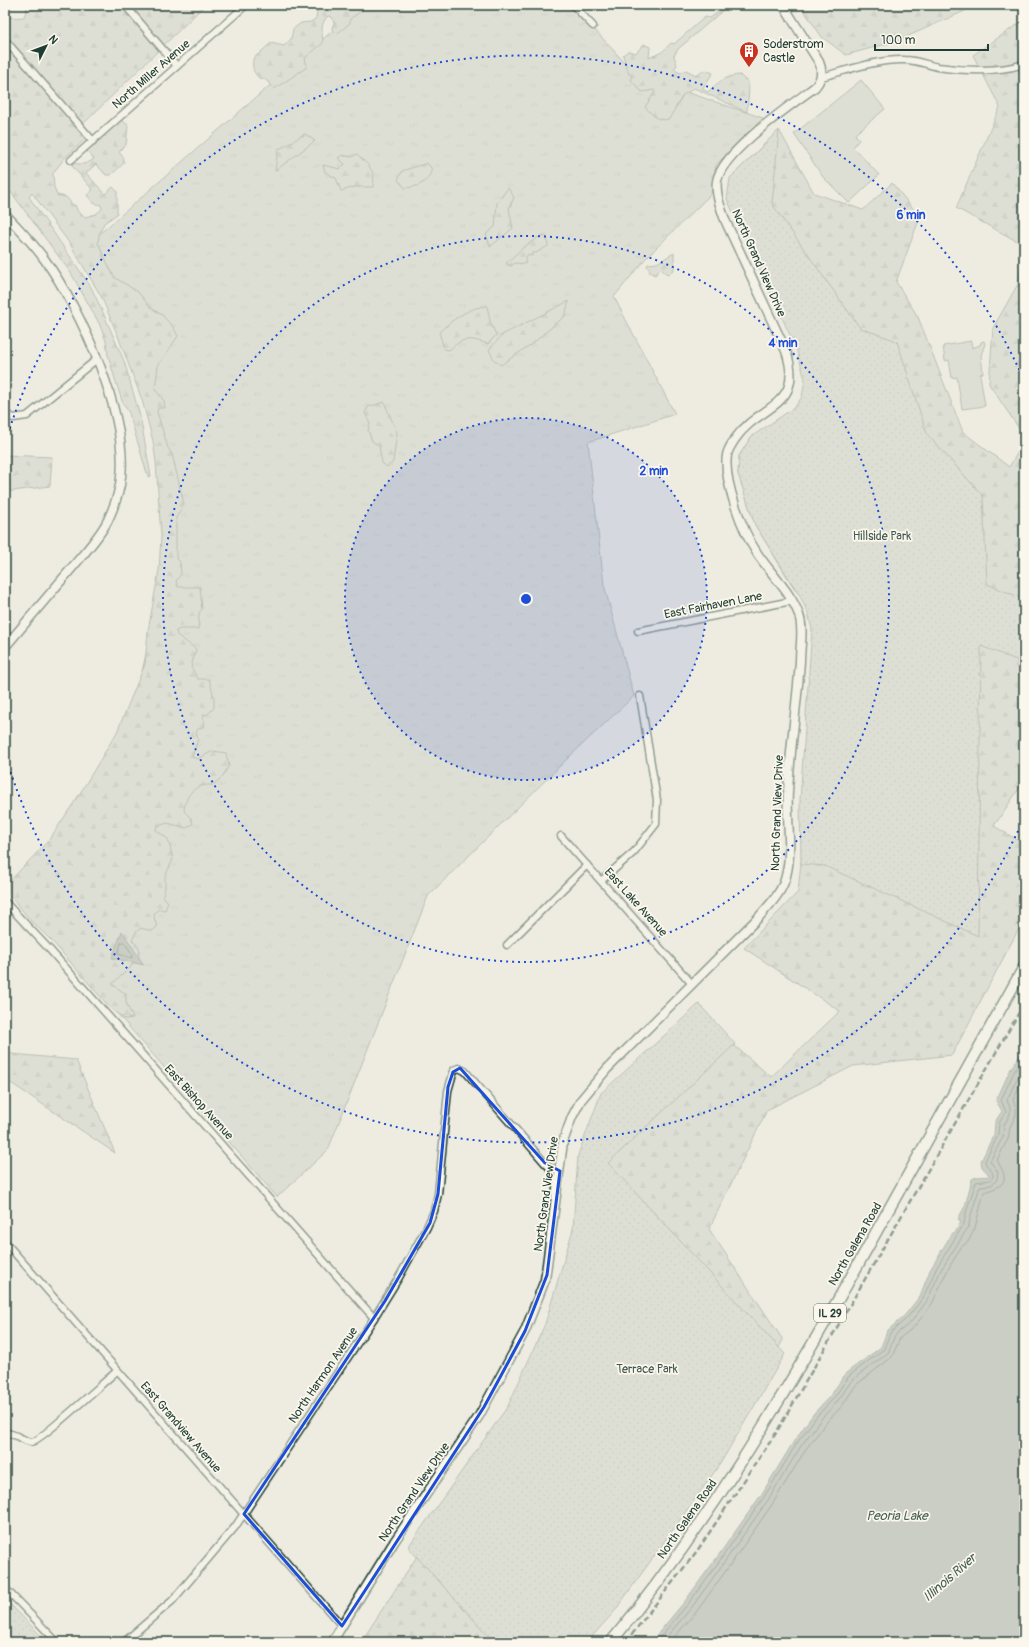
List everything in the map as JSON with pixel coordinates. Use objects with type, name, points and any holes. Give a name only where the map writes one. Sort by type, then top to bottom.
[{"type":"main road","name":"North Galena Road","points":[[611,1642],[686,1544],[728,1483],[776,1406],[910,1173],[1024,967]]},
{"type":"street","points":[[125,5],[178,66]]},
{"type":"street","name":"North Miller Avenue","points":[[70,160],[246,5]]},
{"type":"street","points":[[573,5],[593,26]]},
{"type":"street","points":[[783,5],[819,62],[822,70],[821,77],[892,60],[907,60],[940,67],[974,69],[999,68],[1024,64]]},
{"type":"street","points":[[5,40],[93,140]]},
{"type":"street","name":"North Grand View Drive","points":[[332,1642],[394,1542],[479,1416],[525,1331],[537,1303],[546,1275],[566,1132],[574,1113],[584,1096],[607,1069],[759,917],[778,895],[786,878],[788,861],[788,791],[799,682],[801,636],[799,617],[792,600],[751,542],[734,500],[727,468],[727,455],[731,445],[748,424],[786,394],[791,378],[790,361],[730,232],[720,204],[717,182],[723,168],[731,157],[768,123],[815,87],[821,77]]},
{"type":"street","points":[[5,214],[32,244],[53,272],[75,310],[97,359],[107,387],[120,442],[121,475],[117,497],[107,522],[96,538],[5,648]]},
{"type":"street","points":[[5,413],[13,418],[27,416],[97,359]]},
{"type":"street","name":"East Fairhaven Lane","points":[[638,631],[792,600]]},
{"type":"street","points":[[601,881],[634,852],[656,824],[657,800],[640,696]]},
{"type":"street","name":"East Lake Avenue","points":[[561,836],[692,984]]},
{"type":"street","points":[[506,945],[587,865]]},
{"type":"street","name":"East Bishop Avenue","points":[[5,902],[50,950],[374,1318]]},
{"type":"street","name":"North Harmon Avenue","points":[[124,1642],[178,1594],[216,1552],[244,1514],[374,1318],[425,1231],[434,1211],[438,1194],[448,1090],[452,1075],[457,1069],[465,1071],[545,1164],[550,1168],[560,1171]]},
{"type":"street","name":"East Grandview Avenue","points":[[5,1242],[342,1626]]},
{"type":"street","points":[[5,1433],[17,1435],[29,1442],[34,1442],[63,1420],[80,1402],[118,1371]]},
{"type":"street","points":[[5,1588],[57,1642]]},
{"type":"highlighted area","points":[[460,1068],[545,1163],[560,1171],[547,1275],[525,1331],[484,1407],[342,1626],[244,1514],[385,1301],[430,1223],[438,1194],[448,1087],[453,1072]]},
{"type":"green space","points":[[28,5],[205,5],[79,128],[85,139],[64,159],[53,173],[54,187],[57,195],[66,197],[73,205],[75,205],[78,212],[85,217],[96,214],[102,209],[101,205],[93,203],[87,195],[93,190],[72,166],[74,163],[84,164],[94,159],[87,151],[120,119],[128,125],[126,145],[119,152],[123,157],[124,163],[111,175],[106,175],[96,164],[86,173],[105,194],[113,187],[117,191],[117,214],[104,223],[99,235],[98,243],[114,277],[138,292],[150,307],[162,315],[173,327],[178,336],[158,366],[155,389],[164,401],[165,408],[158,408],[157,412],[168,448],[172,454],[184,504],[176,518],[176,558],[180,562],[181,574],[176,581],[178,587],[200,587],[202,609],[199,613],[198,629],[180,629],[176,631],[177,635],[196,649],[191,667],[198,679],[209,679],[214,697],[214,708],[208,714],[203,715],[205,726],[198,729],[196,733],[198,739],[192,757],[197,759],[213,751],[226,753],[229,766],[222,777],[213,785],[196,788],[189,795],[184,811],[191,818],[193,824],[186,828],[168,823],[157,826],[156,830],[168,839],[173,859],[165,877],[163,896],[168,902],[165,910],[159,909],[155,912],[154,917],[157,927],[152,931],[141,928],[136,932],[132,940],[138,946],[140,951],[130,968],[112,984],[126,994],[126,1003],[133,1018],[125,1019],[112,1010],[51,940],[30,920],[5,889],[5,886],[49,840],[79,795],[117,732],[145,664],[148,631],[159,570],[161,536],[156,462],[153,441],[142,400],[101,296],[70,244],[32,193],[29,197],[91,287],[124,361],[140,416],[151,476],[148,477],[129,413],[122,401],[115,379],[108,355],[106,341],[99,323],[71,273],[5,184],[5,37],[8,35],[5,30],[5,19],[11,17],[24,17]]},
{"type":"green space","points":[[318,5],[364,5],[364,9],[350,19],[350,23],[338,33],[333,32],[332,28],[334,23],[332,17],[328,16],[323,25],[323,43],[305,58],[307,67],[274,89],[265,79],[259,78],[255,74],[253,59],[271,43],[284,46],[291,39],[293,29],[301,23],[311,22],[316,18]]},
{"type":"green space","points":[[362,5],[572,5],[636,75],[763,118],[716,165],[711,194],[646,258],[614,297],[675,414],[588,442],[604,585],[634,696],[569,757],[428,896],[328,1150],[277,1197],[8,888],[81,819],[125,747],[170,547],[148,394],[81,250]]},
{"type":"green space","points":[[721,5],[723,6],[722,11],[677,50],[674,56],[677,65],[674,69],[680,73],[686,70],[696,75],[705,70],[713,73],[702,89],[708,92],[718,83],[731,76],[740,75],[745,80],[747,79],[749,91],[747,112],[694,88],[683,95],[669,119],[658,119],[645,107],[655,92],[654,90],[642,92],[631,80],[632,77],[629,74],[623,55],[628,51],[636,53],[644,44],[650,47],[649,58],[662,52],[671,43],[674,44],[705,17],[710,18],[717,13],[716,7]]},
{"type":"green space","points":[[800,5],[978,5],[897,41],[846,55],[822,37]]},
{"type":"green space","points":[[1024,20],[1024,245],[956,208],[1000,107],[973,55]]},
{"type":"green space","points":[[861,80],[885,109],[855,134],[859,140],[853,147],[879,175],[849,203],[823,177],[794,134]]},
{"type":"green space","points":[[779,130],[814,193],[863,210],[892,183],[920,217],[896,282],[918,317],[963,432],[1009,467],[1024,442],[1024,781],[994,826],[1024,844],[1024,919],[952,1055],[853,1066],[767,1110],[709,1229],[783,1340],[706,1480],[615,1442],[607,1152],[708,1023],[771,1077],[840,1011],[744,948],[798,892],[826,614],[796,591],[755,525],[738,474],[739,456],[751,437],[766,446],[816,379],[736,172]]},
{"type":"green space","name":"Hillside Park","points":[[779,130],[772,204],[860,328],[897,341],[927,434],[983,496],[987,584],[1024,599],[1024,663],[981,646],[978,936],[825,866],[801,864],[800,800],[812,629],[808,613],[800,596],[755,525],[738,474],[739,456],[751,437],[795,407],[802,397],[805,379],[796,348],[727,199],[730,178]]},
{"type":"green space","points":[[305,134],[315,141],[275,171],[278,149]]},
{"type":"green space","points":[[357,154],[371,169],[374,181],[373,187],[355,187],[341,191],[336,178],[325,172],[323,165],[340,169],[345,164],[338,158],[342,155],[352,157]]},
{"type":"green space","points":[[427,163],[432,169],[428,178],[419,185],[405,188],[398,180],[402,171]]},
{"type":"green space","points":[[508,188],[514,197],[509,209],[513,228],[490,247],[486,234],[495,227],[497,203]]},
{"type":"green space","points":[[542,235],[547,237],[548,246],[536,253],[532,253],[532,256],[527,255],[525,264],[515,263],[511,266],[506,263],[524,247]]},
{"type":"green space","points":[[1024,251],[1024,436],[989,384],[993,328],[1018,284]]},
{"type":"green space","points":[[674,253],[674,269],[668,275],[661,269],[655,275],[649,272],[650,271],[647,266],[648,264],[657,263]]},
{"type":"green space","points":[[569,301],[565,316],[533,343],[501,365],[494,360],[489,350],[502,335]]},
{"type":"green space","points":[[487,306],[490,321],[496,335],[488,344],[467,340],[458,343],[449,350],[444,349],[439,332],[449,323],[467,312]]},
{"type":"green space","points":[[971,341],[972,348],[980,345],[981,342],[984,341],[985,344],[981,355],[983,373],[980,374],[985,406],[962,409],[957,377],[952,378],[949,360],[945,361],[943,346]]},
{"type":"green space","points":[[384,402],[397,432],[393,462],[387,467],[382,463],[379,446],[372,441],[368,430],[370,424],[365,413],[368,407]]},
{"type":"green space","points":[[5,455],[52,457],[50,486],[5,492]]},
{"type":"green space","name":"Terrace Park","points":[[699,1004],[735,1044],[608,1163],[785,1354],[720,1464],[614,1612],[587,1642],[494,1642],[408,1547],[508,1406],[545,1324],[573,1229],[578,1155],[601,1093]]},
{"type":"green space","points":[[5,1051],[12,1054],[76,1060],[115,1153],[8,1081],[5,1084]]},
{"type":"green space","points":[[485,1452],[583,1642],[361,1642]]},
{"type":"green space","points":[[5,1599],[47,1642],[5,1642]]},
{"type":"water","points":[[122,931],[144,965],[112,958]]},
{"type":"water","name":"Peoria Lake","points":[[1024,1049],[1024,1642],[651,1642],[685,1601],[718,1556],[761,1495],[794,1441],[814,1413],[830,1396],[846,1373],[881,1347],[887,1331],[905,1315],[920,1296],[930,1270],[952,1233],[955,1233],[961,1222],[958,1219],[965,1206],[972,1179],[976,1177],[990,1176],[982,1167],[981,1161],[994,1134],[995,1122],[1002,1111],[996,1101],[1010,1070]]},
{"type":"railway","points":[[626,1642],[697,1551],[776,1433],[1024,1004]]},
{"type":"place","name":"Soderstrom Castle","points":[[749,68]]},
{"type":"water label","name":"Illinois River","points":[[949,1577]]}]
